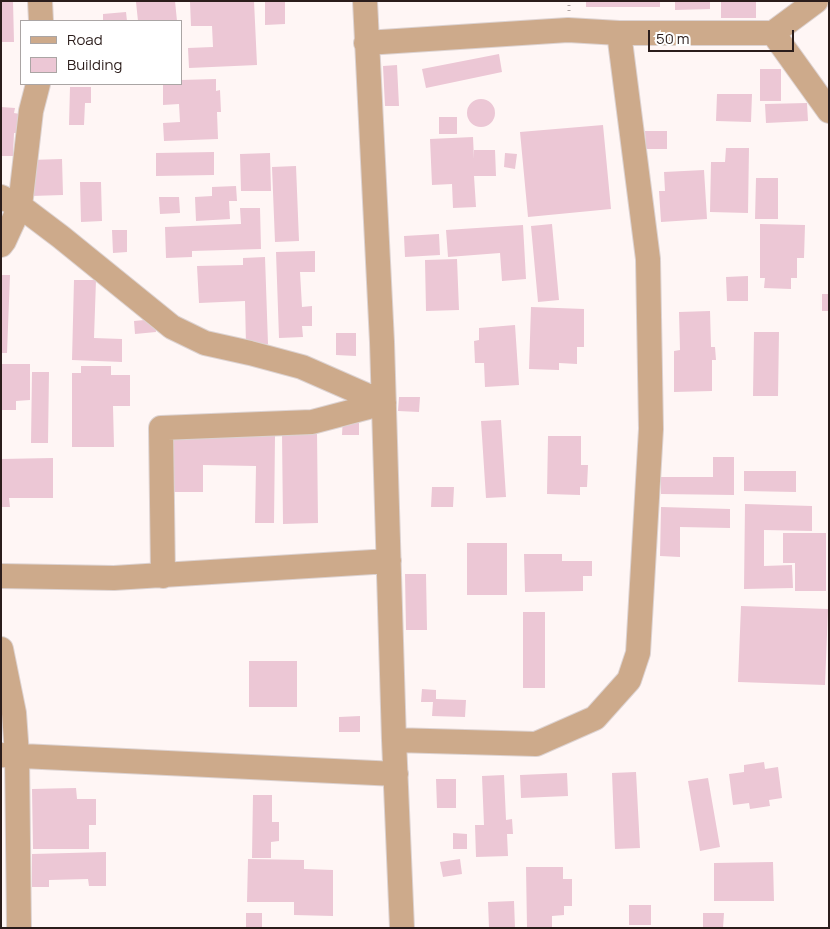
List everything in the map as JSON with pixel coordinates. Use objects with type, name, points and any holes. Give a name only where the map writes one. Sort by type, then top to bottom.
[{"type":"street","points":[[40,1],[40,20]]},
{"type":"street","points":[[364,1],[384,403],[394,740],[402,928]]},
{"type":"street","points":[[366,43],[568,30],[619,33],[773,33],[816,1]]},
{"type":"street","points":[[394,740],[536,744],[595,718],[629,680],[638,653],[651,429],[648,259],[619,33]]},
{"type":"street","points":[[773,33],[829,111]]},
{"type":"street","points":[[1,245],[4,241],[10,201],[38,85]]},
{"type":"street","points":[[10,201],[110,275],[142,304],[172,327],[205,343],[250,353],[302,368],[384,403]]},
{"type":"street","points":[[163,576],[161,428],[312,422],[384,403]]},
{"type":"street","points":[[1,576],[114,578],[388,561]]},
{"type":"street","points":[[1,649],[14,713],[9,755],[19,928]]},
{"type":"street","points":[[9,755],[396,774]]},
{"type":"building","points":[[1,1],[13,1],[14,42],[1,42]]},
{"type":"building","points":[[175,1],[177,20],[138,20],[136,2]]},
{"type":"building","points":[[254,1],[257,65],[189,68],[188,48],[213,47],[212,26],[191,26],[190,2]]},
{"type":"building","points":[[265,1],[285,1],[285,24],[265,25]]},
{"type":"building","points":[[586,1],[660,1],[660,7],[586,7]]},
{"type":"building","points":[[675,1],[710,1],[710,9],[675,10]]},
{"type":"building","points":[[721,1],[756,1],[756,18],[721,18]]},
{"type":"building","points":[[126,12],[127,20],[103,20],[103,14]]},
{"type":"building","points":[[499,54],[502,72],[426,88],[422,69]]},
{"type":"building","points":[[397,65],[399,106],[385,106],[383,66]]},
{"type":"building","points":[[760,69],[781,69],[781,101],[760,101]]},
{"type":"building","points":[[216,79],[216,91],[220,90],[221,112],[217,112],[218,139],[164,141],[163,123],[180,122],[179,104],[163,105],[163,85],[182,85],[182,80]]},
{"type":"building","points":[[70,87],[91,87],[91,103],[85,103],[84,125],[69,125]]},
{"type":"building","points":[[717,94],[752,94],[751,122],[716,121]]},
{"type":"building","points":[[481,99],[491,103],[495,113],[491,123],[481,127],[471,123],[467,113],[471,103]]},
{"type":"building","points":[[807,103],[808,121],[766,123],[765,104]]},
{"type":"building","points":[[1,107],[15,108],[14,113],[20,114],[20,133],[14,133],[13,156],[1,156]]},
{"type":"building","points":[[439,117],[457,117],[457,134],[439,134]]},
{"type":"building","points":[[603,125],[611,209],[528,217],[520,132]]},
{"type":"building","points":[[645,131],[667,131],[667,149],[646,149]]},
{"type":"building","points":[[473,137],[474,159],[474,150],[495,150],[496,176],[474,176],[476,207],[453,208],[452,184],[432,185],[430,139]]},
{"type":"building","points":[[726,148],[749,148],[748,213],[710,212],[711,162],[725,162]]},
{"type":"building","points":[[214,152],[214,175],[156,176],[156,153]]},
{"type":"building","points":[[270,153],[271,191],[241,191],[240,154]]},
{"type":"building","points":[[505,153],[517,154],[515,169],[504,167]]},
{"type":"building","points":[[62,159],[63,195],[31,196],[30,160]]},
{"type":"building","points":[[296,166],[299,241],[275,242],[272,167]]},
{"type":"building","points":[[704,170],[707,219],[661,222],[659,191],[665,191],[664,172]]},
{"type":"building","points":[[756,178],[778,178],[778,219],[755,219]]},
{"type":"building","points":[[80,182],[101,182],[102,221],[81,222]]},
{"type":"building","points":[[236,186],[237,201],[229,201],[230,219],[196,221],[195,197],[212,196],[212,187]]},
{"type":"building","points":[[159,197],[179,197],[180,213],[160,214]]},
{"type":"building","points":[[240,208],[260,208],[261,249],[192,251],[192,257],[166,258],[165,227],[241,224]]},
{"type":"building","points":[[552,224],[559,300],[538,302],[531,226]]},
{"type":"building","points":[[760,224],[805,225],[804,258],[797,258],[797,278],[791,278],[791,289],[764,288],[765,278],[760,278]]},
{"type":"building","points":[[523,225],[526,279],[502,281],[500,253],[448,257],[446,230]]},
{"type":"building","points":[[112,230],[127,230],[127,252],[113,253]]},
{"type":"building","points":[[439,234],[440,255],[405,257],[404,236]]},
{"type":"building","points":[[315,251],[315,272],[300,272],[302,307],[312,306],[312,326],[302,326],[303,337],[279,338],[276,252]]},
{"type":"building","points":[[265,257],[268,344],[246,345],[245,301],[199,303],[197,266],[243,265],[243,258]]},
{"type":"building","points":[[457,259],[459,310],[426,311],[425,260]]},
{"type":"building","points":[[1,275],[10,275],[7,353],[1,353]]},
{"type":"building","points":[[748,276],[748,301],[727,301],[726,277]]},
{"type":"building","points":[[74,280],[96,280],[94,338],[122,339],[122,362],[72,360]]},
{"type":"building","points":[[822,294],[829,294],[829,311],[822,311]]},
{"type":"building","points":[[531,307],[584,309],[584,347],[577,347],[577,364],[559,363],[559,370],[529,369]]},
{"type":"building","points":[[710,311],[711,347],[715,347],[716,360],[712,360],[712,391],[674,392],[674,351],[680,350],[679,312]]},
{"type":"building","points":[[155,319],[156,332],[135,334],[134,321]]},
{"type":"building","points":[[515,325],[519,385],[485,387],[484,363],[475,363],[474,341],[479,340],[479,328]]},
{"type":"building","points":[[754,332],[779,332],[778,396],[753,396]]},
{"type":"building","points":[[336,333],[356,333],[356,356],[336,355]]},
{"type":"building","points":[[1,364],[30,364],[30,400],[16,401],[16,410],[1,410]]},
{"type":"building","points":[[81,366],[111,366],[111,375],[130,375],[130,406],[113,406],[114,447],[72,447],[72,373],[81,373]]},
{"type":"building","points":[[32,372],[49,372],[48,443],[31,443]]},
{"type":"building","points":[[399,397],[420,397],[419,412],[398,411]]},
{"type":"building","points":[[343,416],[359,416],[359,435],[342,435]]},
{"type":"building","points":[[501,420],[506,497],[486,498],[481,421]]},
{"type":"building","points":[[317,432],[318,523],[283,524],[282,433]]},
{"type":"building","points":[[170,434],[275,436],[274,523],[255,523],[256,466],[203,465],[203,492],[169,492]]},
{"type":"building","points":[[548,436],[581,436],[581,465],[588,465],[587,487],[580,487],[580,495],[547,494]]},
{"type":"building","points":[[713,457],[734,457],[734,495],[661,494],[661,477],[713,477]]},
{"type":"building","points":[[53,458],[53,498],[9,498],[10,507],[1,507],[1,459]]},
{"type":"building","points":[[744,471],[796,471],[796,492],[744,491]]},
{"type":"building","points":[[432,487],[454,487],[453,507],[431,507]]},
{"type":"building","points":[[745,504],[812,506],[812,531],[764,530],[764,566],[792,565],[793,588],[744,589]]},
{"type":"building","points":[[661,507],[730,509],[730,528],[680,527],[680,557],[660,556]]},
{"type":"building","points":[[783,533],[826,533],[826,591],[795,591],[795,563],[783,563]]},
{"type":"building","points":[[467,543],[507,543],[507,595],[467,595]]},
{"type":"building","points":[[524,554],[562,554],[562,561],[592,561],[592,576],[583,576],[583,591],[525,592]]},
{"type":"building","points":[[405,574],[426,574],[427,630],[406,630]]},
{"type":"building","points":[[741,606],[828,609],[825,685],[738,682]]},
{"type":"building","points":[[523,612],[545,612],[545,688],[523,688]]},
{"type":"building","points":[[249,661],[297,661],[297,707],[249,707]]},
{"type":"building","points":[[422,689],[436,690],[436,699],[466,700],[465,717],[432,716],[433,702],[421,702]]},
{"type":"building","points":[[360,716],[360,732],[339,732],[339,717]]},
{"type":"building","points":[[764,762],[765,769],[778,767],[782,798],[769,800],[770,806],[750,809],[749,803],[733,805],[729,774],[744,772],[744,765]]},
{"type":"building","points":[[636,772],[640,848],[615,849],[612,773]]},
{"type":"building","points":[[567,773],[568,796],[521,798],[520,775]]},
{"type":"building","points":[[504,775],[506,820],[512,819],[513,834],[507,834],[508,856],[476,857],[475,825],[484,825],[482,776]]},
{"type":"building","points":[[708,778],[720,847],[700,851],[688,781]]},
{"type":"building","points":[[436,779],[456,779],[456,808],[437,808]]},
{"type":"building","points":[[76,788],[77,799],[96,799],[96,825],[89,825],[89,849],[33,849],[32,789]]},
{"type":"building","points":[[253,795],[272,795],[272,822],[279,822],[279,841],[271,842],[271,858],[252,858]]},
{"type":"building","points":[[453,833],[467,834],[467,849],[453,849]]},
{"type":"building","points":[[106,852],[106,886],[89,886],[88,879],[49,880],[49,887],[32,887],[32,854]]},
{"type":"building","points":[[248,859],[304,860],[304,869],[333,870],[333,916],[294,915],[294,902],[247,902]]},
{"type":"building","points":[[460,859],[462,874],[443,877],[440,862]]},
{"type":"building","points":[[773,862],[774,901],[714,901],[714,863]]},
{"type":"building","points":[[526,867],[563,867],[563,879],[572,879],[572,906],[564,906],[564,915],[552,916],[552,928],[527,928]]},
{"type":"building","points":[[514,901],[515,928],[489,928],[488,902]]},
{"type":"building","points":[[629,905],[651,905],[651,925],[629,925]]},
{"type":"building","points":[[246,913],[262,913],[262,928],[246,928]]},
{"type":"building","points":[[703,913],[724,913],[723,928],[703,928]]}]
